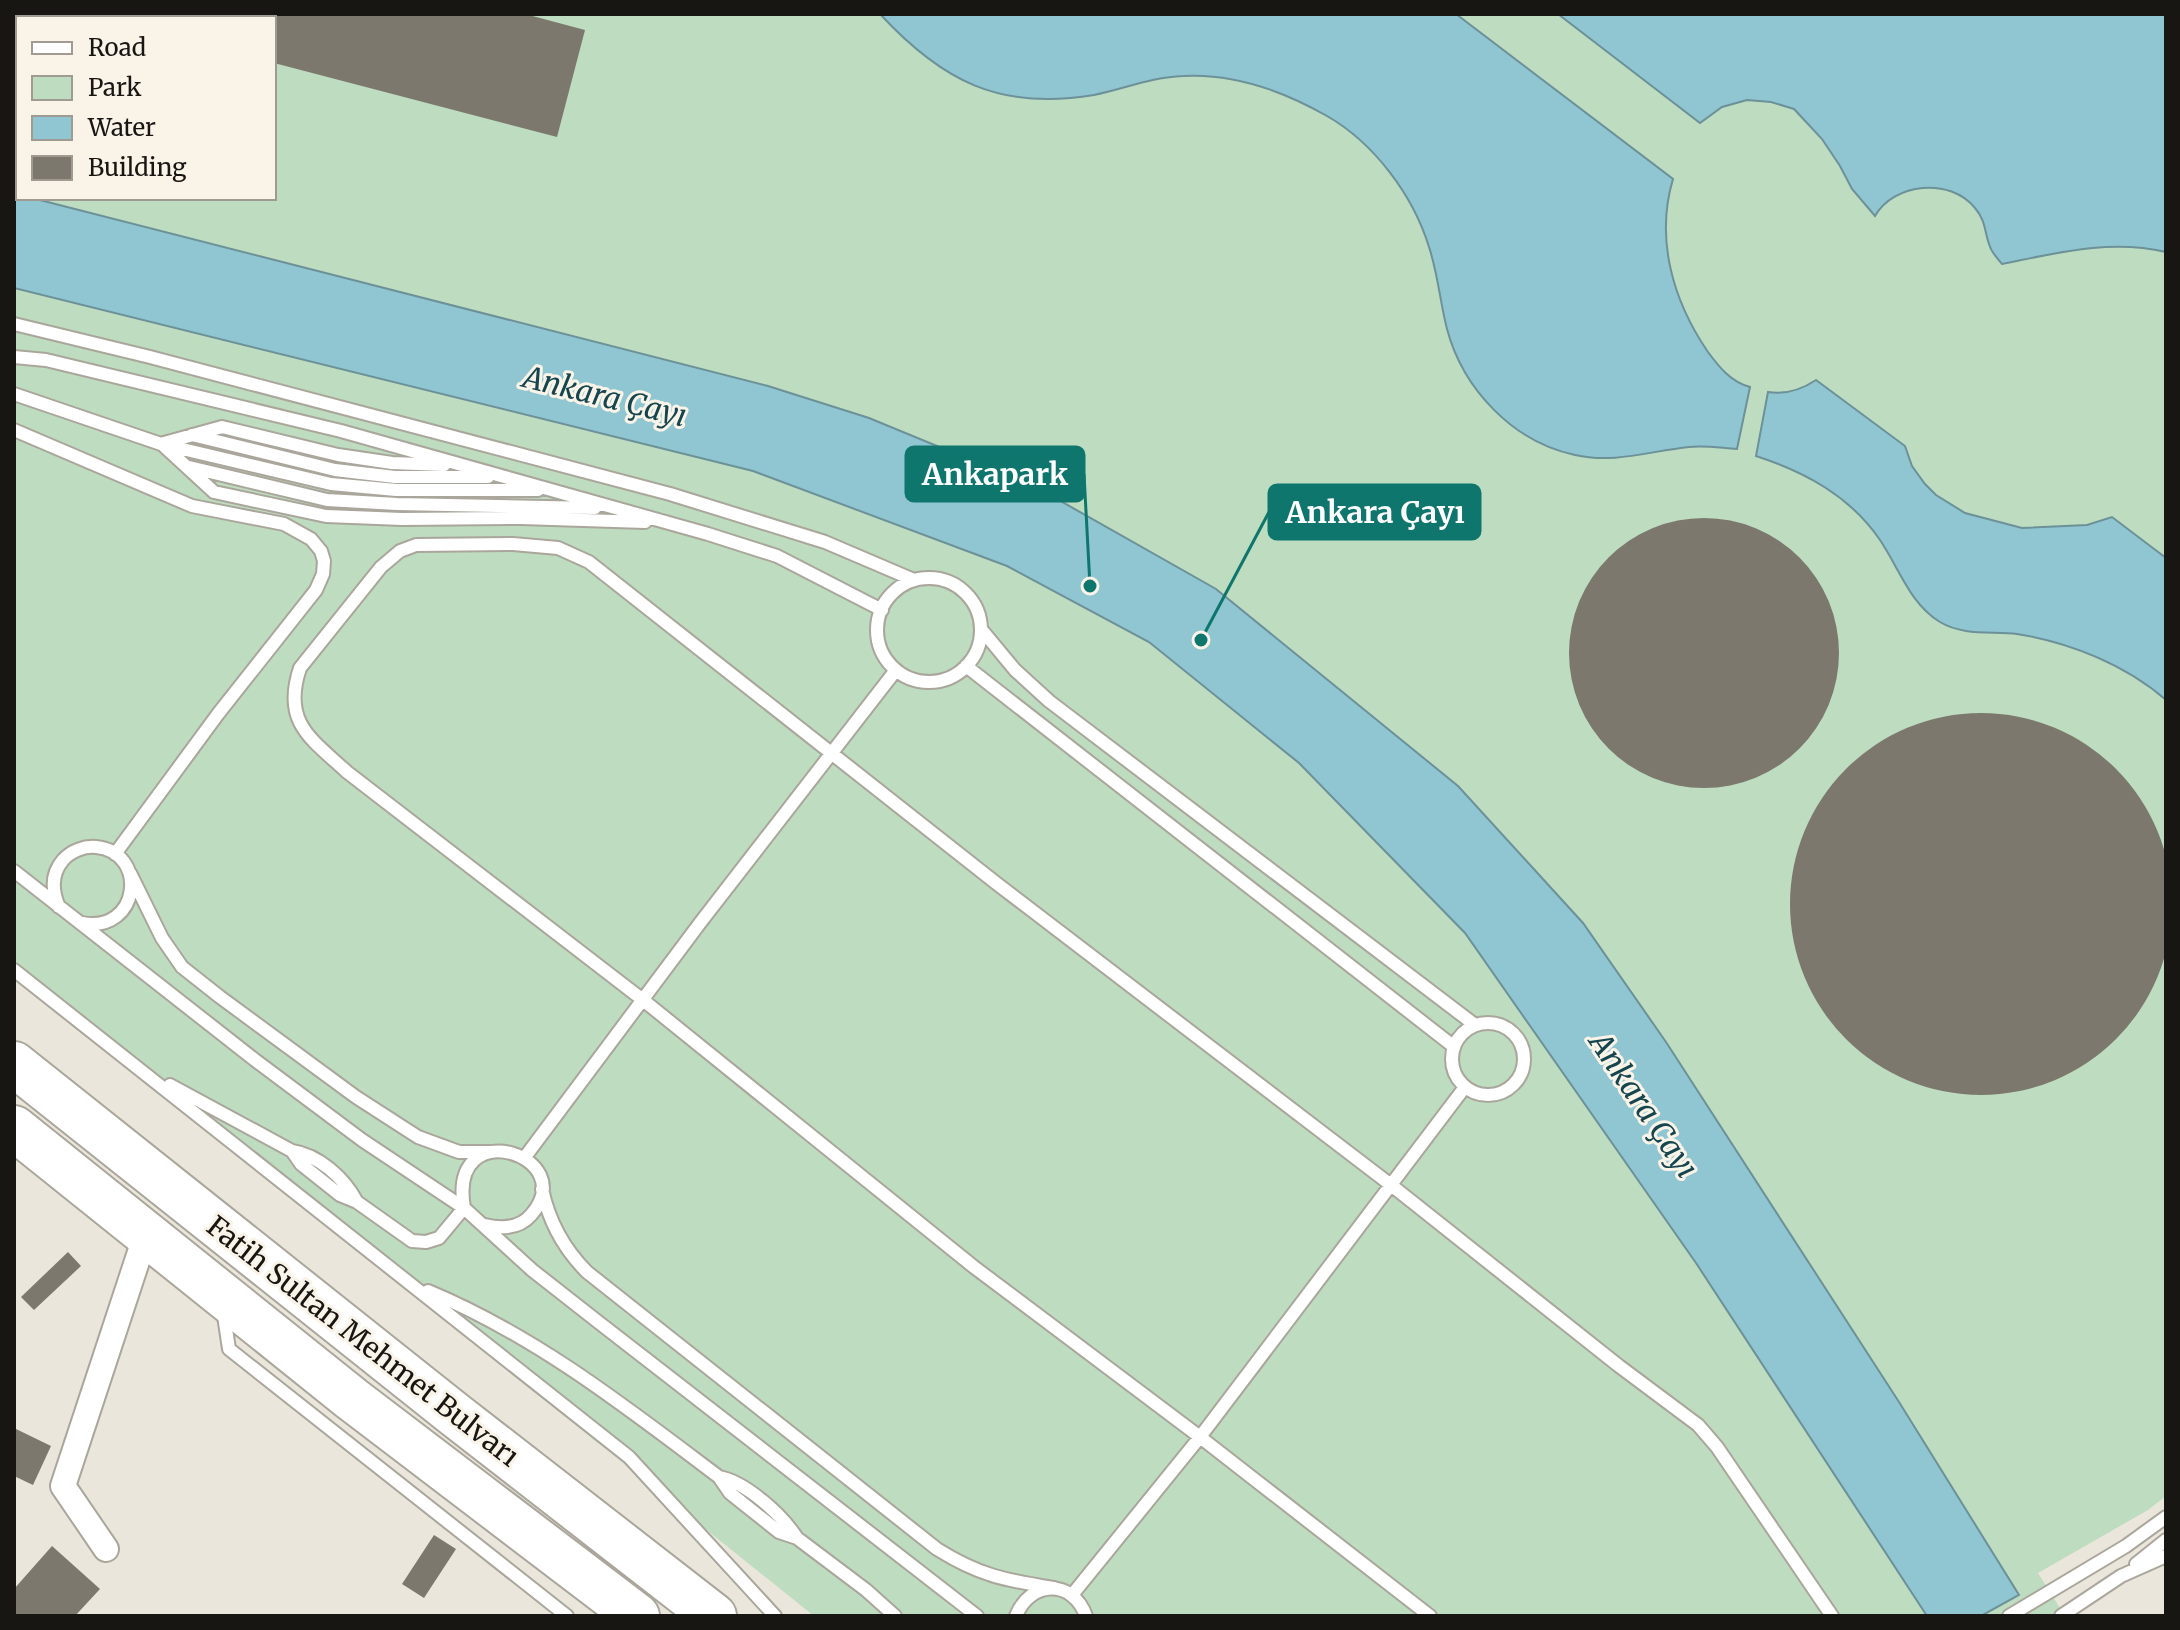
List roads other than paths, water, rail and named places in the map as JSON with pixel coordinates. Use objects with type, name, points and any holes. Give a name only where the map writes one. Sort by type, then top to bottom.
[{"type":"highway","name":"Fatih Sultan Mehmet Bulvarı","points":[[14,1064],[714,1616]]},
{"type":"highway","name":"Fatih Sultan Mehmet Bulvarı","points":[[22,1140],[146,1234],[352,1399],[637,1616]]},
{"type":"street","points":[[106,1549],[63,1486],[146,1234]]},
{"type":"lane","points":[[14,324],[670,494],[825,542],[914,580]]},
{"type":"lane","points":[[14,357],[46,360],[341,431],[508,477],[777,556],[882,610]]},
{"type":"lane","points":[[14,394],[161,444],[331,484],[396,490],[549,490]]},
{"type":"lane","points":[[161,444],[222,427],[338,455],[392,463],[465,466]]},
{"type":"lane","points":[[14,430],[192,506],[284,524],[311,539],[321,551],[324,561],[323,574],[316,590],[218,714],[115,854]]},
{"type":"lane","points":[[192,435],[335,470],[395,477],[508,477]]},
{"type":"lane","points":[[161,444],[214,492],[326,516],[665,523]]},
{"type":"lane","points":[[186,466],[327,500],[611,508]]},
{"type":"lane","points":[[1430,1616],[974,1267],[643,1000],[325,752],[303,729],[293,709],[293,688],[300,668],[381,567],[400,551],[416,545],[513,544],[558,548],[589,562],[996,883],[1698,1425],[1717,1447],[1832,1616]]},
{"type":"lane","points":[[942,579],[958,586],[974,605],[981,629],[979,646],[966,666],[942,680],[925,682],[896,670],[883,654],[878,637],[878,620],[882,610],[895,591],[914,580],[942,579]]},
{"type":"lane","points":[[981,629],[1015,670],[1049,701],[1475,1025]]},
{"type":"lane","points":[[966,666],[1453,1046]]},
{"type":"lane","points":[[525,1157],[896,670]]},
{"type":"lane","points":[[59,907],[54,886],[55,874],[69,854],[92,847],[104,848],[115,854],[124,862],[162,938],[182,967],[220,997],[356,1097],[418,1137],[459,1152],[514,1152],[525,1157],[534,1166],[547,1213],[558,1235],[571,1256],[587,1272],[937,1549],[968,1568],[1004,1580],[1054,1588],[1072,1595],[1083,1607],[1086,1616]]},
{"type":"lane","points":[[14,871],[255,1060],[362,1140],[464,1208],[532,1270],[977,1616]]},
{"type":"lane","points":[[79,923],[92,925],[115,918],[130,898],[130,873]]},
{"type":"lane","points":[[14,970],[629,1457],[775,1616]]},
{"type":"lane","points":[[1493,1023],[1505,1026],[1514,1034],[1524,1056],[1523,1068],[1510,1088],[1499,1093],[1487,1095],[1465,1087],[1452,1067],[1453,1046],[1461,1034],[1475,1025],[1493,1023]]},
{"type":"lane","points":[[139,1068],[292,1151],[301,1164],[340,1195],[357,1202],[412,1241],[426,1242],[439,1238],[464,1208],[462,1188],[470,1167],[490,1152]]},
{"type":"lane","points":[[1072,1595],[1200,1437],[1465,1087]]},
{"type":"lane","points":[[485,1225],[502,1229],[525,1221],[540,1202],[542,1189]]},
{"type":"lane","points":[[413,1285],[473,1310],[545,1350],[719,1477],[730,1493],[779,1532],[797,1538],[895,1616]]},
{"type":"lane","points":[[221,1294],[229,1349],[567,1616]]},
{"type":"lane","points":[[2009,1616],[2126,1546],[2166,1517]]},
{"type":"lane","points":[[2065,1613],[2121,1576],[2166,1540]]},
{"type":"lane","points":[[2121,1576],[2166,1556]]},
{"type":"lane","points":[[1016,1616],[1022,1603],[1031,1595],[1054,1588]]},
{"type":"water","points":[[880,14],[1456,14],[1673,179],[1666,224],[1667,247],[1677,291],[1685,312],[1712,358],[1731,378],[1750,387],[1737,449],[1695,446],[1618,457],[1589,457],[1552,448],[1511,425],[1478,392],[1455,351],[1447,329],[1429,247],[1402,190],[1361,141],[1310,107],[1257,86],[1202,76],[1160,79],[1094,95],[1060,99],[1030,99],[1001,94],[975,86],[950,73],[926,57]]},
{"type":"water","points":[[1558,14],[2166,14],[2166,252],[2104,247],[2002,264],[1991,249],[1982,218],[1975,208],[1964,198],[1937,188],[1923,188],[1895,196],[1875,216],[1852,189],[1822,139],[1794,109],[1771,102],[1747,100],[1722,107],[1700,123]]},
{"type":"water","points":[[14,193],[16,200],[40,200],[768,386],[869,418],[1034,486],[1216,589],[1458,786],[1583,923],[1666,1042],[1899,1402],[2019,1595],[1981,1616],[1927,1616],[1696,1263],[1465,933],[1299,763],[1149,642],[1007,566],[753,471],[14,288]]},
{"type":"water","points":[[1816,380],[1905,446],[1912,466],[1925,484],[1936,495],[1965,513],[2022,528],[2087,525],[2112,517],[2166,558],[2166,700],[2133,676],[2076,649],[2017,634],[1958,629],[1940,622],[1913,596],[1868,524],[1841,498],[1809,478],[1756,456],[1768,392],[1793,391]]},
{"type":"place","name":"Ankapark","points":[[1090,586]]},
{"type":"place","name":"Ankara Çayı","points":[[1201,640]]}]
